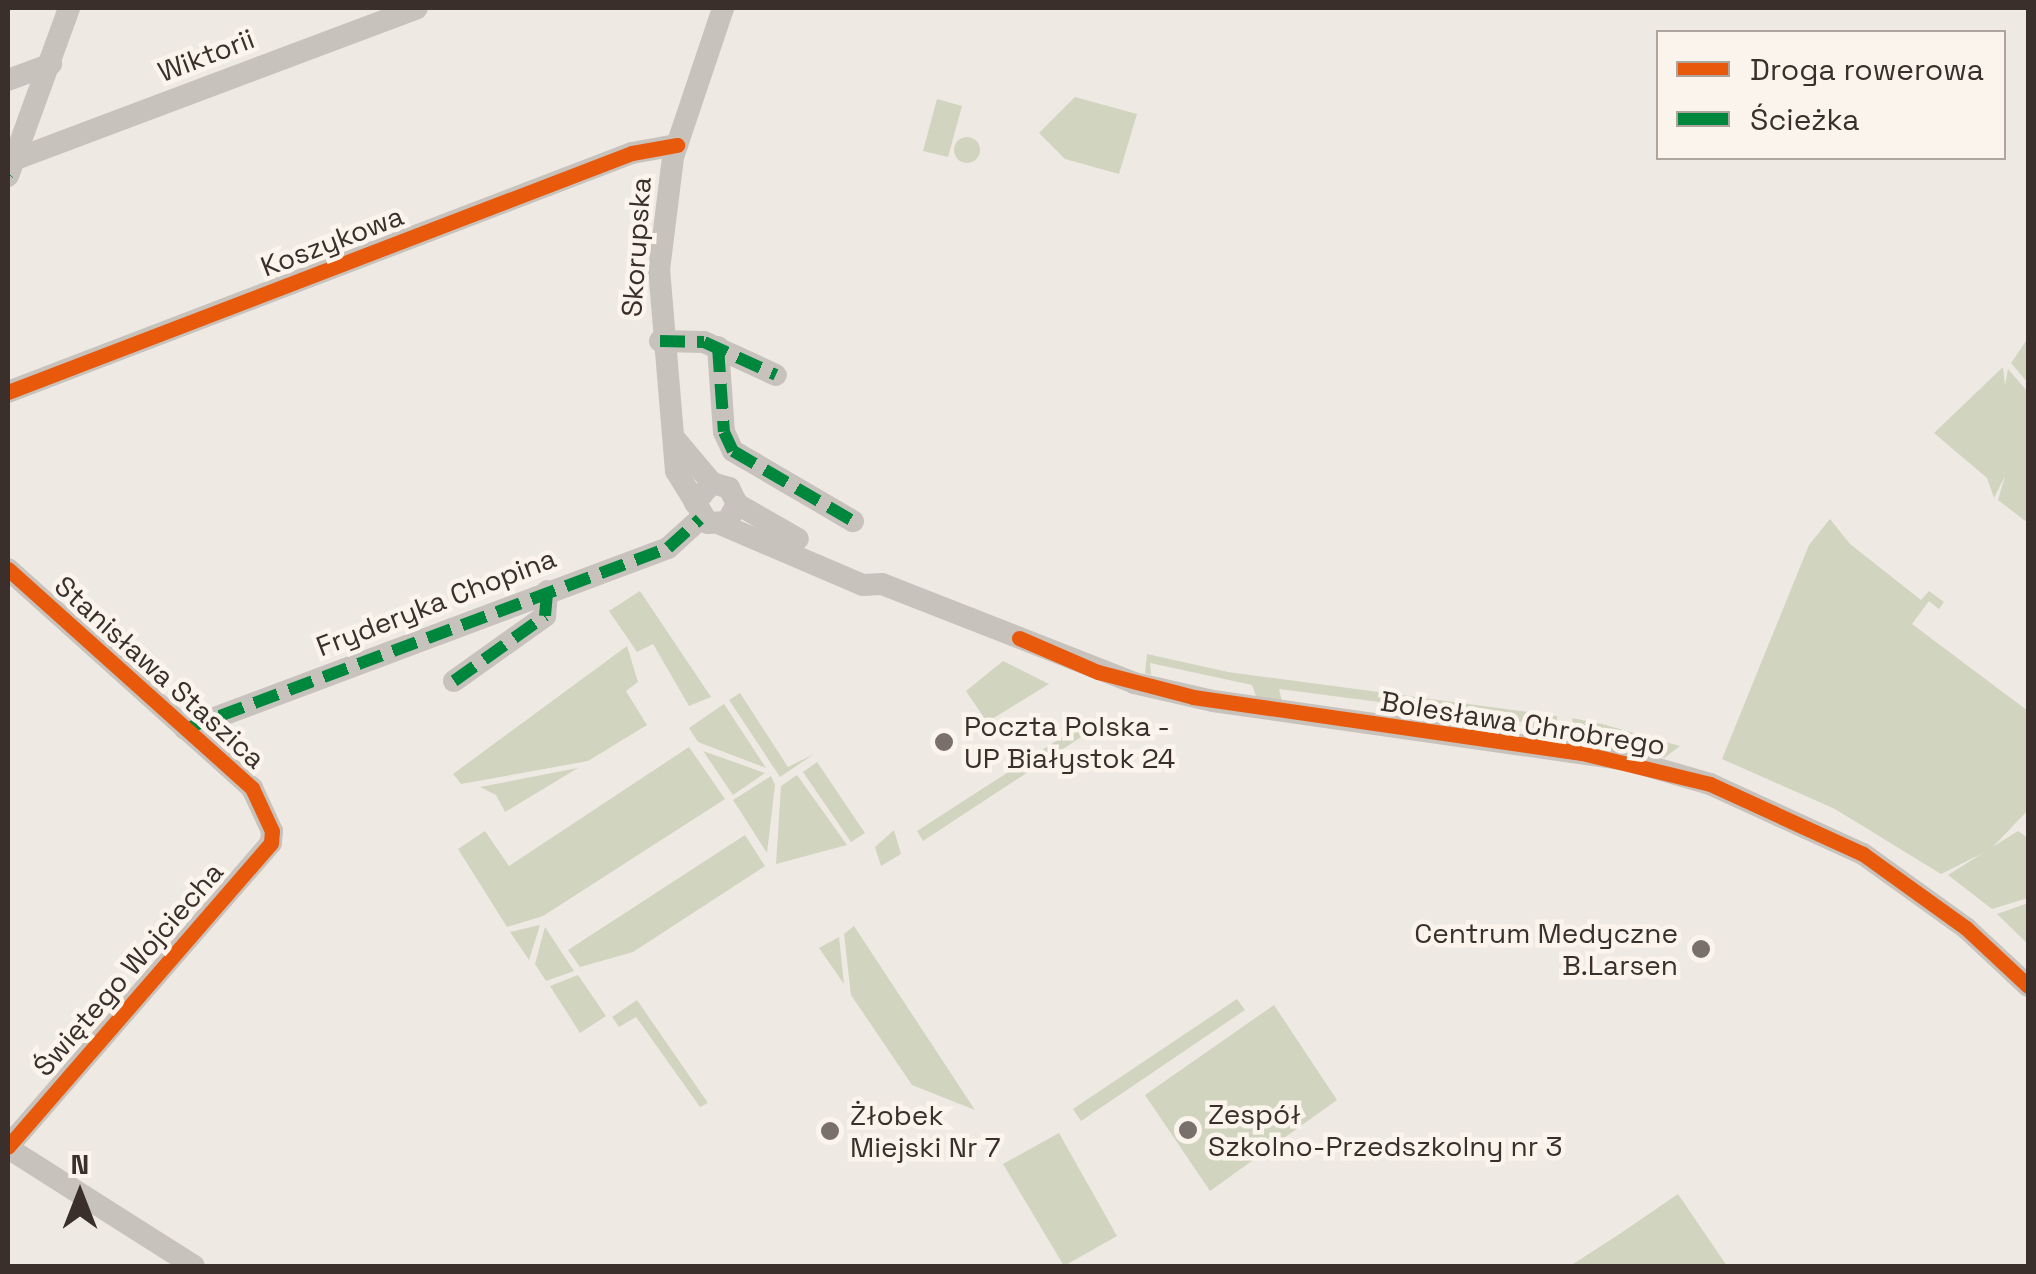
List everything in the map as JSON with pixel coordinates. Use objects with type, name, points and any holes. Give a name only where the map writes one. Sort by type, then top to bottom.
[{"type":"street","points":[[10,171],[69,8]]},
{"type":"street","name":"Wiktorii","points":[[10,171],[417,8]]},
{"type":"street","name":"Skorupska","points":[[705,515],[676,472],[675,438],[660,341],[662,230],[677,145],[723,8]]},
{"type":"street","points":[[8,80],[50,64]]},
{"type":"street","name":"Koszykowa","points":[[8,392],[632,153],[677,145]]},
{"type":"street","points":[[660,341],[718,347],[776,375]]},
{"type":"street","points":[[718,347],[724,432],[733,451],[853,521]]},
{"type":"street","points":[[675,438],[712,483],[705,515]]},
{"type":"street","name":"Bolesława Chrobrego","points":[[712,483],[729,488],[737,504],[770,526],[870,570],[882,584]]},
{"type":"street","points":[[705,515],[737,504]]},
{"type":"street","name":"Bolesława Chrobrego","points":[[705,515],[863,584],[882,584],[1098,672],[1183,695],[1582,752],[1710,784],[1786,814],[1875,862],[1966,928],[2028,986]]},
{"type":"street","name":"Fryderyka Chopina","points":[[185,729],[668,548],[705,515]]},
{"type":"street","name":"Stanisława Staszica","points":[[8,569],[252,788],[270,818]]},
{"type":"street","points":[[454,681],[545,616],[547,591]]},
{"type":"street","name":"Świętego Wojciecha","points":[[8,1147],[271,843],[270,818]]},
{"type":"street","points":[[8,1147],[194,1266]]},
{"type":"green space","points":[[1075,97],[1137,114],[1119,174],[1065,159],[1039,133]]},
{"type":"green space","points":[[937,99],[962,106],[948,157],[923,151]]},
{"type":"green space","points":[[967,137],[976,141],[980,150],[976,159],[967,163],[958,159],[954,150],[958,141]]},
{"type":"green space","points":[[2028,338],[2028,383],[2011,363]]},
{"type":"green space","points":[[2003,367],[2005,386],[2008,369],[2028,392],[2028,523],[1998,500],[2005,476],[1994,498],[1987,478],[1934,433]]},
{"type":"green space","points":[[1830,519],[1850,544],[1921,600],[1929,591],[1944,602],[1939,609],[1929,601],[1912,624],[2028,711],[2028,810],[1991,849],[1941,874],[1835,809],[1722,759],[1809,545]]},
{"type":"green space","points":[[640,591],[711,697],[689,706],[653,644],[637,652],[609,611]]},
{"type":"green space","points":[[627,646],[638,682],[626,691],[647,725],[588,761],[461,784],[453,774]]},
{"type":"green space","points":[[1147,654],[1228,672],[1557,716],[1556,729],[1542,737],[1533,736],[1529,723],[1428,709],[1430,721],[1412,719],[1410,706],[1279,689],[1282,702],[1257,699],[1252,685],[1150,663],[1151,675],[1145,673]]},
{"type":"green space","points":[[1003,661],[1049,684],[987,722],[966,691]]},
{"type":"green space","points":[[740,693],[788,767],[814,754],[780,777],[729,700]]},
{"type":"green space","points":[[724,704],[766,768],[698,742],[689,728]]},
{"type":"green space","points":[[1076,715],[1098,726],[923,841],[917,831],[1070,732],[1064,722]]},
{"type":"green space","points":[[1572,718],[1680,746],[1664,758],[1584,743],[1575,736]]},
{"type":"green space","points":[[689,747],[725,799],[543,916],[507,927],[458,849],[485,831],[509,866]]},
{"type":"green space","points":[[703,751],[765,773],[733,795]]},
{"type":"green space","points":[[817,762],[865,833],[851,842],[803,772]]},
{"type":"green space","points":[[578,768],[505,812],[496,795],[480,787]]},
{"type":"green space","points":[[797,775],[847,845],[776,864],[781,786]]},
{"type":"green space","points":[[771,776],[775,785],[767,853],[733,800]]},
{"type":"green space","points":[[894,830],[901,854],[881,866],[875,847]]},
{"type":"green space","points":[[2018,831],[2028,838],[2028,898],[1992,909],[1948,875]]},
{"type":"green space","points":[[745,835],[765,866],[633,952],[580,967],[568,950]]},
{"type":"green space","points":[[2028,903],[2028,944],[1997,914]]},
{"type":"green space","points":[[540,925],[529,960],[510,932]]},
{"type":"green space","points":[[854,926],[975,1110],[912,1085],[851,995],[844,934]]},
{"type":"green space","points":[[545,927],[574,971],[546,981],[535,964]]},
{"type":"green space","points":[[839,937],[844,984],[819,948]]},
{"type":"green space","points":[[578,975],[606,1016],[580,1033],[550,986]]},
{"type":"green space","points":[[1237,999],[1245,1010],[1081,1121],[1073,1109]]},
{"type":"green space","points":[[637,1000],[708,1103],[700,1107],[636,1017],[619,1027],[612,1017]]},
{"type":"green space","points":[[1274,1005],[1337,1100],[1210,1191],[1145,1095]]},
{"type":"green space","points":[[1059,1133],[1117,1236],[1064,1266],[1003,1164]]},
{"type":"green space","points":[[1678,1194],[1727,1266],[1570,1266],[1621,1233]]},
{"type":"marked path","points":[[660,341],[704,342],[776,375]]},
{"type":"marked path","points":[[718,347],[724,432],[733,451],[853,521]]},
{"type":"marked path","points":[[185,729],[668,548],[700,519]]},
{"type":"marked path","points":[[454,681],[545,616],[547,591]]},
{"type":"cycle path","points":[[8,392],[632,153],[677,145]]},
{"type":"cycle path","points":[[8,569],[252,788],[272,831],[271,843],[8,1147]]},
{"type":"cycle path","points":[[1019,638],[1098,672],[1193,697],[1582,753],[1710,784],[1863,854],[1966,928],[2028,986]]},
{"type":"place","name":"Poczta Polska - UP Białystok 24","points":[[944,742]]},
{"type":"place","name":"Centrum Medyczne B.Larsen","points":[[1701,949]]},
{"type":"place","name":"Zespół Szkolno-Przedszkolny nr 3","points":[[1188,1130]]},
{"type":"place","name":"Żłobek Miejski Nr 7","points":[[830,1131]]}]
